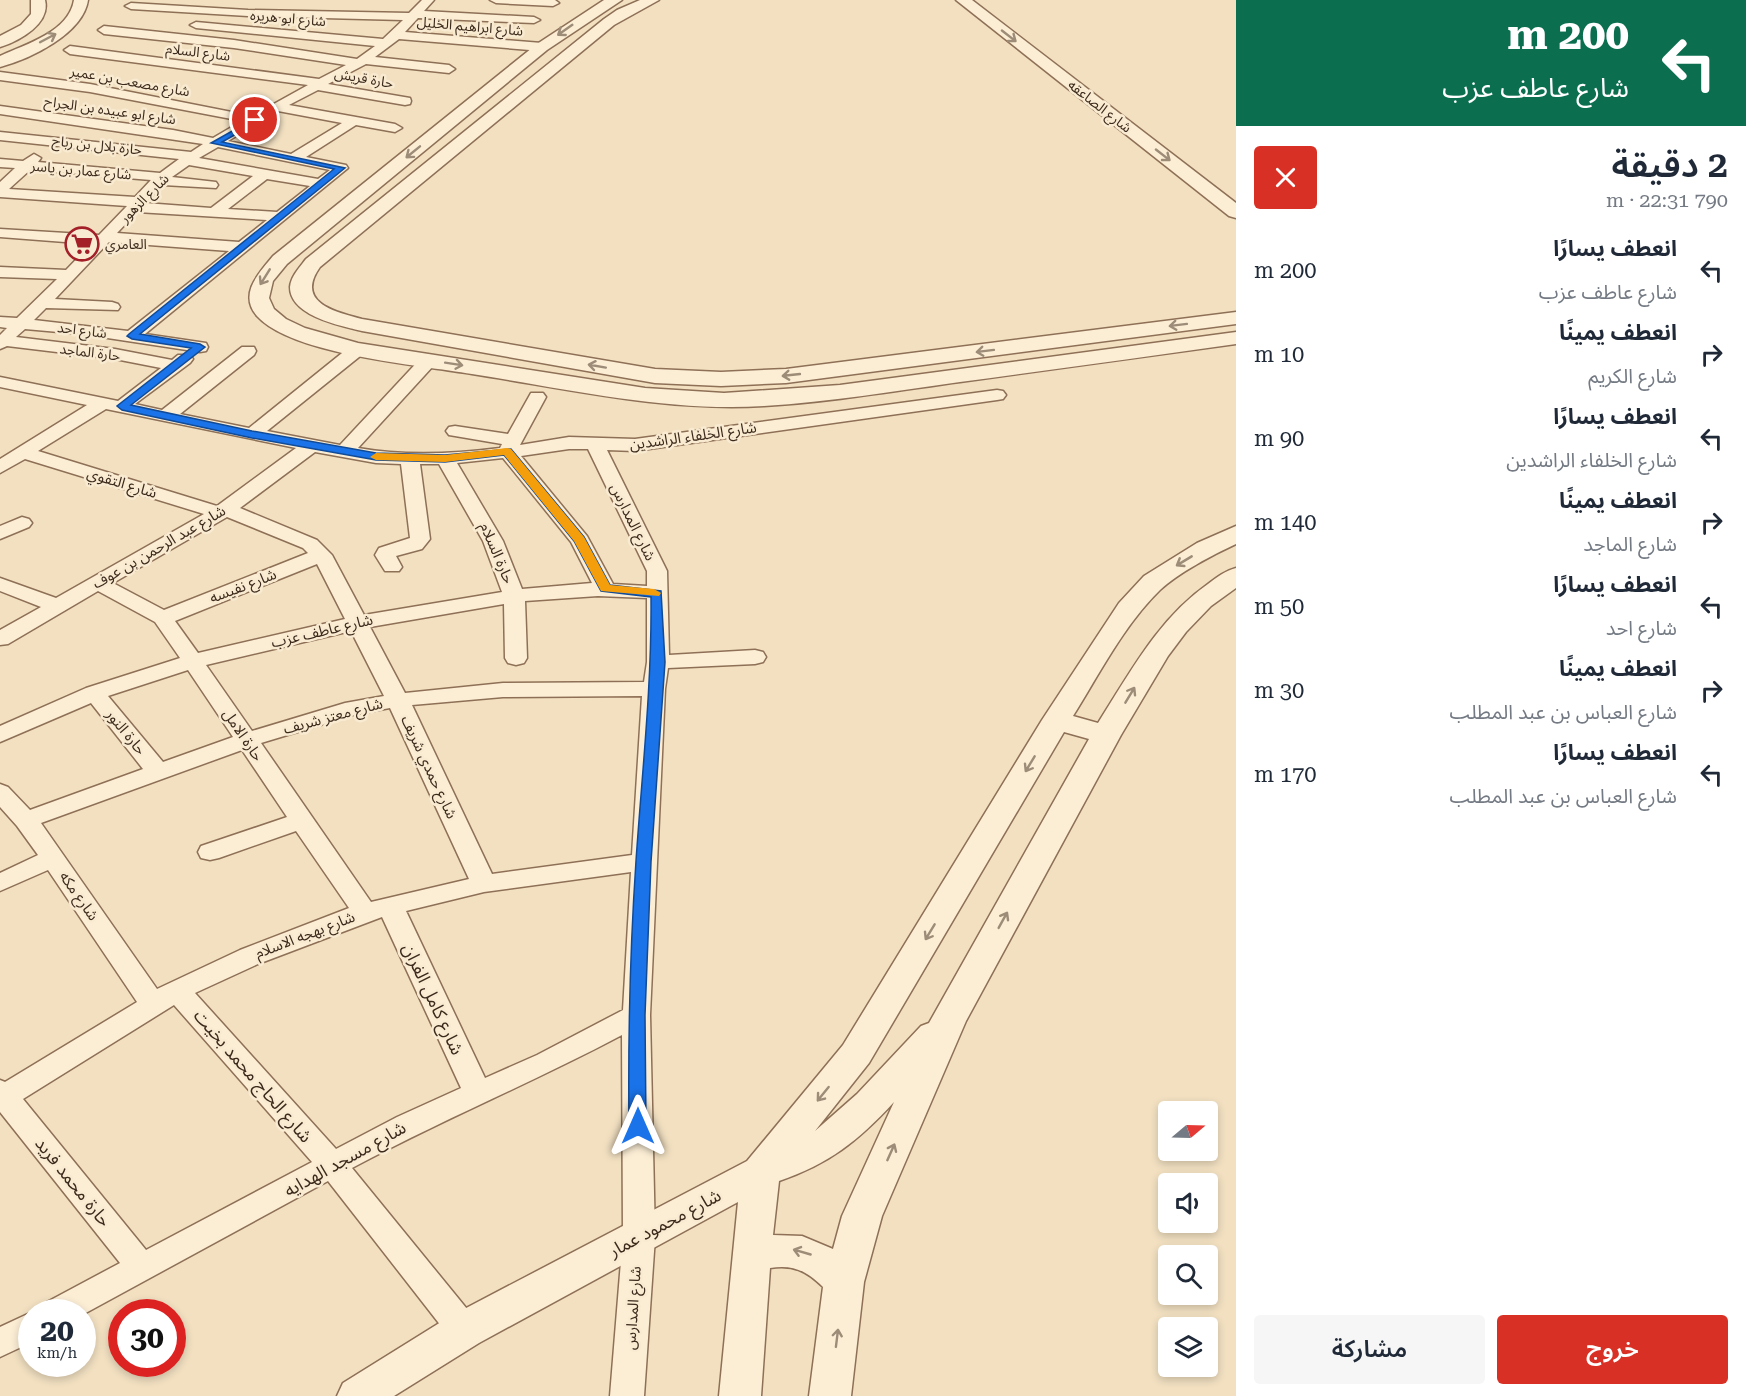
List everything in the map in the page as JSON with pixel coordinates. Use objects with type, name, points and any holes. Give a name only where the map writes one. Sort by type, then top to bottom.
[{"type":"street","points":[[0,42],[34,21],[40,9],[38,0]]},
{"type":"street","points":[[0,62],[69,25],[80,12],[81,0]]},
{"type":"street","name":"شارع الزهور","points":[[2,343],[23,324],[160,179],[190,158],[276,107],[361,61],[388,41],[428,0]]},
{"type":"street","points":[[496,0],[553,3]]},
{"type":"street","points":[[615,0],[591,13],[542,47],[265,273],[258,288],[260,303],[270,317],[289,330],[316,340],[358,349],[645,395],[704,400],[753,400],[840,392],[1236,338]]},
{"type":"street","points":[[652,0],[622,13],[609,22],[314,263],[304,273],[299,283],[301,294],[309,304],[321,313],[362,325],[655,376],[721,379],[786,376],[1236,318]]},
{"type":"street","name":"شارع الصاعقه","points":[[963,0],[1236,212]]},
{"type":"street","name":"شارع الصاعقه","points":[[988,0],[1074,65]]},
{"type":"street","points":[[132,14],[248,13],[534,20]]},
{"type":"street","name":"شارع ابو هريره","points":[[185,24],[388,41]]},
{"type":"street","points":[[104,30],[361,61],[449,69]]},
{"type":"street","points":[[388,41],[468,52]]},
{"type":"street","name":"شارع ابراهيم الخليل","points":[[388,41],[542,47]]},
{"type":"street","name":"شارع السلام","points":[[70,50],[320,84]]},
{"type":"street","points":[[124,66],[300,95]]},
{"type":"street","name":"شارع مصعب بن عمير","points":[[0,76],[105,91],[255,120]]},
{"type":"street","name":"حارة قريش","points":[[320,84],[405,100]]},
{"type":"street","points":[[0,192],[105,91]]},
{"type":"street","points":[[276,107],[395,128]]},
{"type":"street","name":"شارع ابو عبيده بن الجراح","points":[[0,110],[173,134],[340,167],[321,184]]},
{"type":"street","points":[[294,158],[354,121]]},
{"type":"street","name":"حارة بلال بن رباح","points":[[0,136],[53,140],[190,158],[321,184]]},
{"type":"street","name":"شارع عمار بن ياسر","points":[[0,163],[211,185]]},
{"type":"street","points":[[216,211],[264,174]]},
{"type":"street","points":[[132,336],[321,184]]},
{"type":"street","points":[[0,192],[280,217]]},
{"type":"street","points":[[238,194],[255,196]]},
{"type":"street","points":[[0,233],[243,248]]},
{"type":"street","points":[[0,272],[70,275]]},
{"type":"street","points":[[41,303],[112,307]]},
{"type":"street","name":"شارع احد","points":[[0,322],[204,344],[176,366]]},
{"type":"street","name":"حارة الماجد","points":[[2,343],[115,354],[176,366]]},
{"type":"street","points":[[252,434],[358,349]]},
{"type":"street","points":[[166,416],[248,351]]},
{"type":"street","points":[[345,451],[429,360]]},
{"type":"street","points":[[122,406],[176,366]]},
{"type":"street","name":"شارع الخلفاء الراشدين","points":[[0,382],[311,446],[410,459],[445,459],[510,445],[569,443],[635,445],[997,394]]},
{"type":"street","points":[[510,445],[537,398]]},
{"type":"street","points":[[0,467],[103,403]]},
{"type":"street","points":[[455,431],[510,445],[580,540],[605,589]]},
{"type":"street","name":"شارع المدارس","points":[[594,443],[657,571],[658,662],[654,689],[636,1015],[639,1237],[627,1396]]},
{"type":"street","name":"شارع عبد الرحمن بن عوف","points":[[0,639],[223,511],[311,446]]},
{"type":"street","name":"شارع التقوي","points":[[24,453],[223,511]]},
{"type":"street","points":[[392,567],[384,555],[386,552],[415,545],[420,539],[410,459]]},
{"type":"street","name":"حارة السلام","points":[[445,459],[492,537],[514,596],[516,658]]},
{"type":"street","name":"شارع حمدي شريف","points":[[223,511],[310,544],[322,555],[398,700],[484,884]]},
{"type":"street","points":[[0,533],[22,523]]},
{"type":"street","points":[[740,1396],[751,1256],[762,1172],[856,1054],[1056,720],[1128,609],[1153,582],[1206,548],[1236,534]]},
{"type":"street","name":"شارع نفيسه","points":[[163,618],[322,555]]},
{"type":"street","points":[[830,1396],[844,1282],[862,1216],[948,1021],[1106,735],[1155,654],[1176,626],[1202,600],[1236,576]]},
{"type":"street","name":"حارة الامل","points":[[98,583],[163,618],[302,820],[377,909]]},
{"type":"street","points":[[0,584],[58,606]]},
{"type":"street","name":"شارع عاطف عزب","points":[[0,735],[94,693],[193,661],[358,622],[514,596],[565,590],[605,589],[657,594]]},
{"type":"street","points":[[658,662],[755,657]]},
{"type":"street","name":"شارع معتز شريف","points":[[26,820],[247,740],[353,708],[398,700],[503,690],[654,689]]},
{"type":"street","name":"حارة النور","points":[[94,693],[158,772]]},
{"type":"street","points":[[1056,720],[1106,735]]},
{"type":"street","name":"شارع مكه","points":[[0,792],[26,820],[53,858],[165,997]]},
{"type":"street","points":[[210,852],[302,820]]},
{"type":"street","points":[[0,883],[53,858]]},
{"type":"street","name":"شارع بهجه الاسلام","points":[[2,1095],[165,997],[249,957],[377,909],[484,884],[644,862]]},
{"type":"street","name":"شارع كامل الفران","points":[[377,909],[477,1092]]},
{"type":"street","name":"شارع الحاج محمد بخيت","points":[[165,997],[333,1166],[464,1330]]},
{"type":"street","name":"شارع مسجد الهدايه","points":[[83,1299],[407,1125],[547,1062],[636,1015]]},
{"type":"street","name":"شارع محمود عمار","points":[[358,1396],[464,1330],[762,1172],[796,1160],[828,1141],[948,1021]]},
{"type":"street","name":"حارة محمد فريد","points":[[2,1095],[142,1268]]},
{"type":"street","points":[[751,1256],[770,1249],[792,1249],[812,1255],[830,1267],[844,1282]]},
{"type":"street","points":[[0,1343],[18,1333]]},
{"type":"slow traffic","points":[[376,457],[445,459],[507,451],[580,540],[605,589],[654,593]]},
{"type":"place","name":"العامري","points":[[82,244]]},
{"type":"route","points":[[255,120],[215,143],[341,168],[132,336],[200,347],[122,406],[311,446],[376,457],[445,459],[507,451],[580,540],[605,589],[657,594],[658,662],[654,689],[636,1015],[638,1126]]}]
